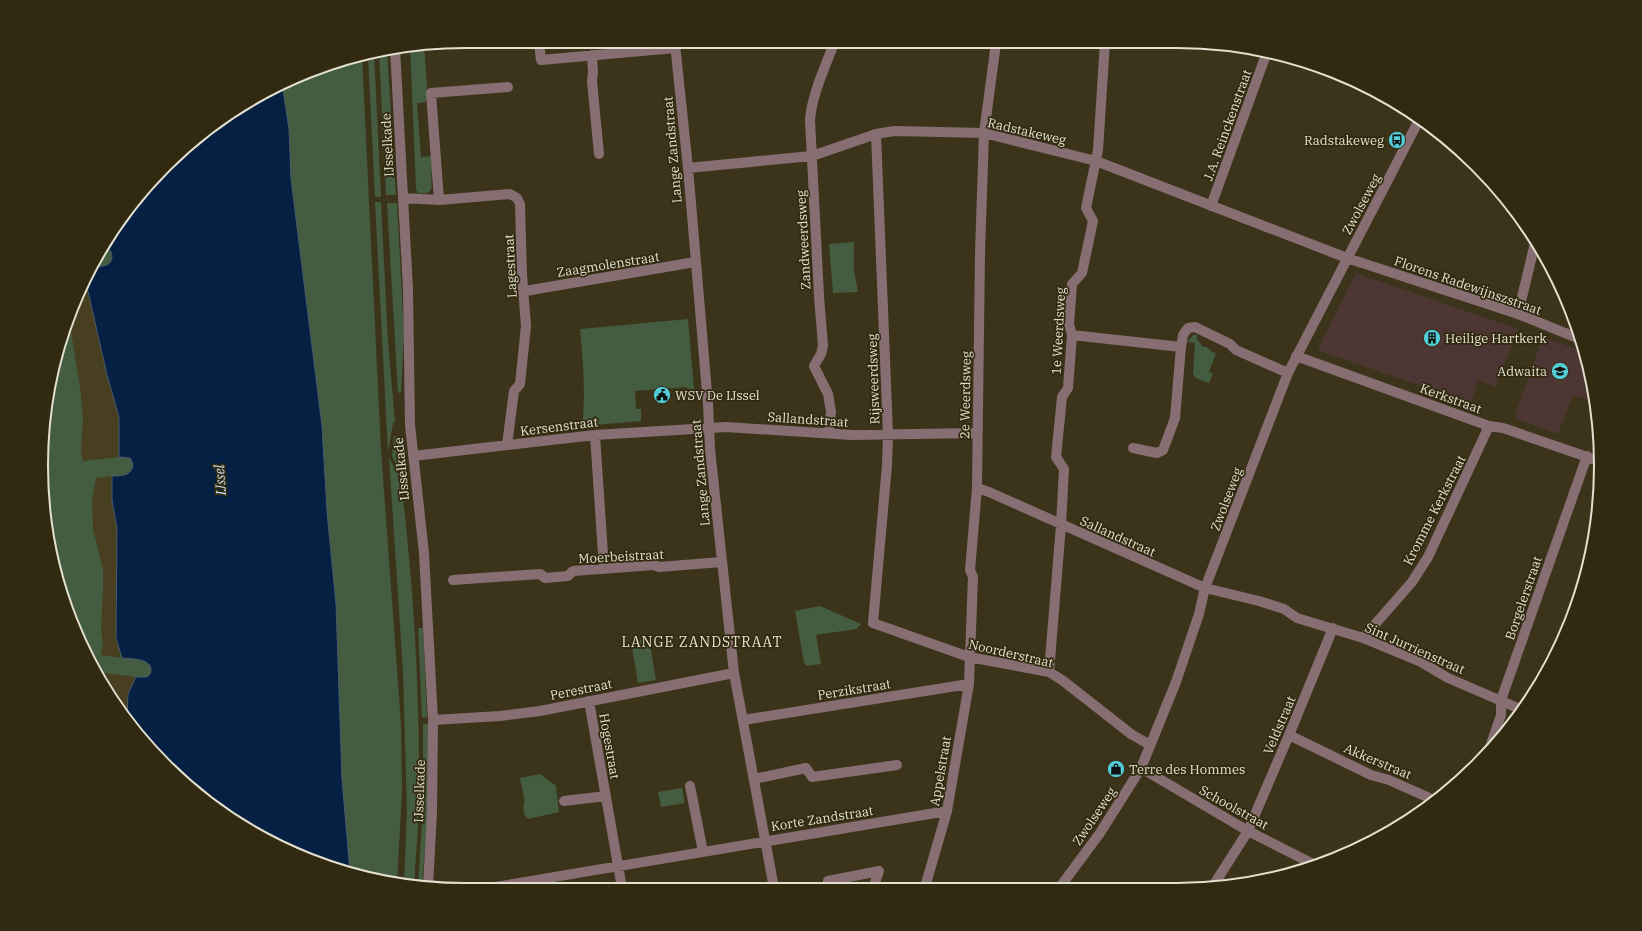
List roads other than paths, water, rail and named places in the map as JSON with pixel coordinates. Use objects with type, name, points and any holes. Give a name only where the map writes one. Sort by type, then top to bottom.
[{"type":"street","points":[[540,48],[541,60],[592,56],[658,48]]},
{"type":"street","name":"Lange Zandstraat","points":[[675,48],[688,168],[709,428],[734,673],[773,883]]},
{"type":"street","name":"Zandweerdsweg","points":[[829,433],[831,412],[828,394],[814,366],[821,354],[823,346],[819,296],[810,110],[832,48]]},
{"type":"street","name":"2e Weerdsweg","points":[[969,657],[973,577],[970,570],[977,488],[980,253],[984,133],[995,48]]},
{"type":"street","name":"1e Weerdsweg","points":[[1049,672],[1064,469],[1056,457],[1062,397],[1068,388],[1072,335],[1069,324],[1072,284],[1082,273],[1093,221],[1086,208],[1096,161],[1105,48]]},
{"type":"street","name":"IJsselkade","points":[[395,54],[408,290],[410,425],[425,568],[432,720],[432,812],[428,881]]},
{"type":"street","points":[[592,56],[592,81],[599,154]]},
{"type":"street","name":"J.A. Reinckenstraat","points":[[1211,206],[1265,58]]},
{"type":"street","points":[[439,200],[431,94],[508,87]]},
{"type":"street","name":"Zwolseweg","points":[[1063,883],[1100,833],[1141,768],[1176,682],[1199,614],[1205,588],[1288,373],[1417,124]]},
{"type":"street","name":"Radstakeweg","points":[[688,168],[812,156],[876,134],[894,131],[984,133],[1096,161],[1347,258]]},
{"type":"street","name":"Rijsweerdsweg","points":[[873,623],[888,434],[876,134]]},
{"type":"street","name":"Lagestraat","points":[[403,198],[439,200],[510,194],[517,198],[520,204],[522,275],[525,291],[526,334],[520,384],[514,391],[507,446]]},
{"type":"street","points":[[1518,314],[1533,250]]},
{"type":"street","name":"Florens Radewijnszstraat","points":[[1347,258],[1518,314],[1574,336]]},
{"type":"street","name":"Zaagmolenstraat","points":[[525,291],[695,262]]},
{"type":"street","points":[[1133,448],[1157,453],[1163,450],[1176,412],[1180,347],[1183,335],[1188,328],[1195,327],[1230,344],[1236,350],[1288,373]]},
{"type":"street","points":[[1072,335],[1180,347]]},
{"type":"street","name":"Kerkstraat","points":[[1296,356],[1489,426],[1503,428],[1594,459]]},
{"type":"street","name":"Kromme Kerkstraat","points":[[1363,638],[1412,582],[1428,557],[1489,426]]},
{"type":"street","name":"Sallandstraat","points":[[709,428],[726,427],[829,433],[852,436],[977,433]]},
{"type":"street","name":"Kersenstraat","points":[[413,456],[595,435],[709,428]]},
{"type":"street","points":[[595,435],[604,569]]},
{"type":"street","name":"Borgelerstraat","points":[[1493,737],[1501,715],[1501,700],[1587,456]]},
{"type":"street","name":"Sallandstraat","points":[[977,488],[1205,588]]},
{"type":"street","name":"Moerbeistraat","points":[[453,580],[540,574],[545,578],[568,576],[573,571],[722,562]]},
{"type":"street","name":"Sint Jurrienstraat","points":[[1205,588],[1259,601],[1284,609],[1297,618],[1363,638],[1421,662],[1448,678],[1517,707]]},
{"type":"street","name":"Noorderstraat","points":[[873,623],[969,657],[1049,672],[1062,680],[1131,734],[1150,745]]},
{"type":"street","name":"Veldstraat","points":[[1219,880],[1248,831],[1333,628]]},
{"type":"street","name":"Appelstraat","points":[[926,883],[947,811],[969,684],[969,657]]},
{"type":"street","name":"Perestraat","points":[[432,720],[520,714],[734,673]]},
{"type":"street","name":"Perzikstraat","points":[[743,720],[969,684]]},
{"type":"street","name":"Hogestraat","points":[[589,701],[621,883]]},
{"type":"street","name":"Akkerstraat","points":[[1289,735],[1371,776],[1389,780],[1430,798]]},
{"type":"street","points":[[754,779],[806,768],[812,777],[896,765]]},
{"type":"street","name":"Schoolstraat","points":[[1141,768],[1248,831],[1308,862]]},
{"type":"street","points":[[690,786],[703,852]]},
{"type":"street","name":"Hogestraat","points":[[564,801],[606,796]]},
{"type":"street","name":"Korte Zandstraat","points":[[518,883],[766,840],[947,811]]},
{"type":"street","points":[[828,883],[828,881],[879,872],[875,883]]},
{"type":"water","name":"IJssel","points":[[283,90],[289,129],[291,179],[322,426],[327,512],[336,604],[342,780],[350,867],[331,861],[281,840],[234,813],[211,797],[170,761],[127,710],[128,694],[136,677],[147,677],[150,674],[151,669],[150,665],[143,661],[122,658],[116,638],[117,528],[112,501],[112,476],[129,473],[133,464],[130,458],[119,457],[119,417],[107,375],[87,289],[99,266],[110,263],[112,257],[109,249],[134,211],[170,170],[211,134],[234,118]]},
{"type":"place","name":"Radstakeweg","points":[[1397,140]]},
{"type":"place","name":"Heilige Hartkerk","points":[[1432,338]]},
{"type":"place","name":"Adwaita","points":[[1560,371]]},
{"type":"place","name":"WSV De IJssel","points":[[662,395]]},
{"type":"place","name":"Terre des Hommes","points":[[1116,769]]},
{"type":"district","name":"LANGE ZANDSTRAAT","points":[[702,642]]}]
